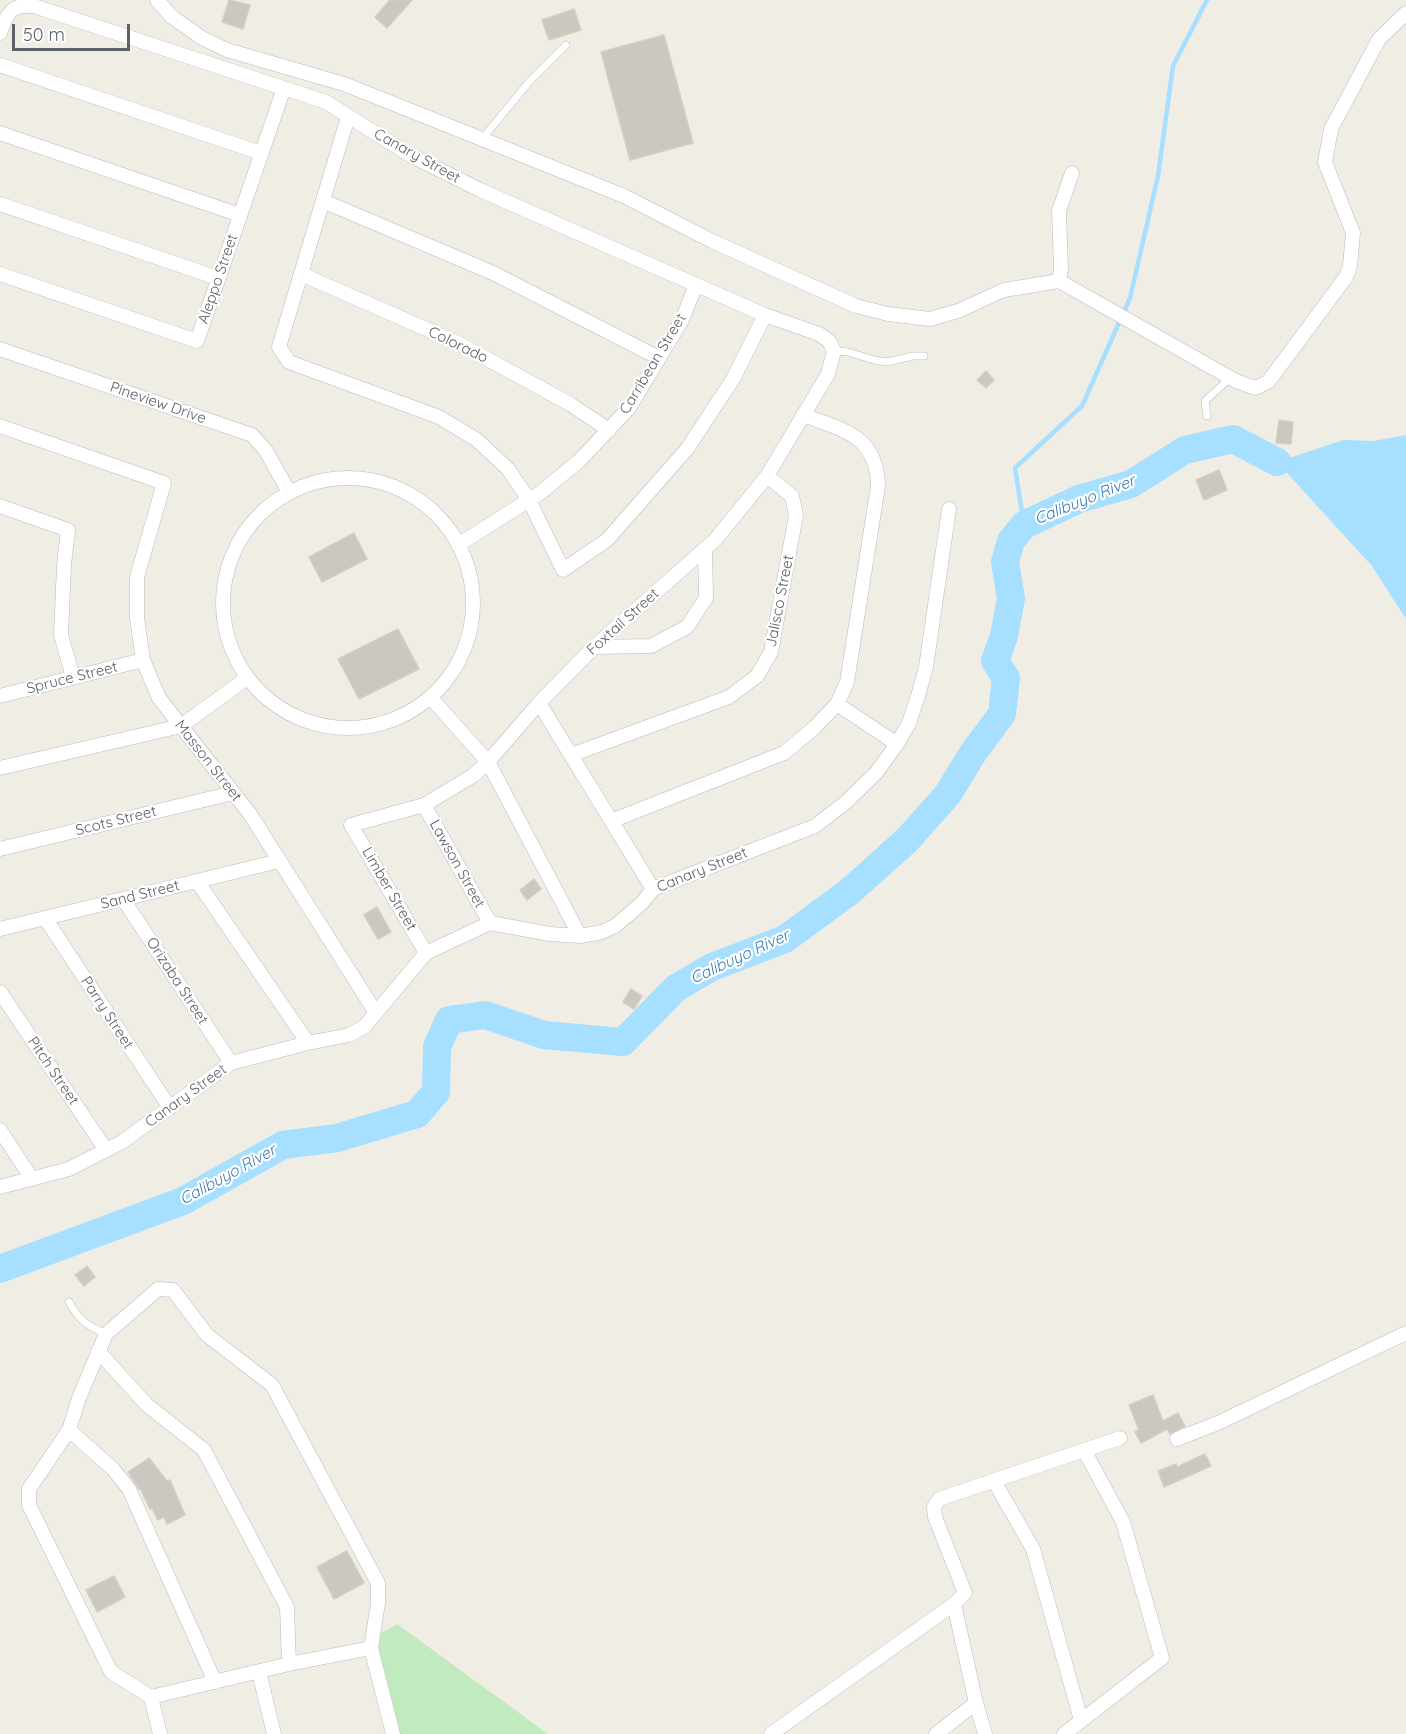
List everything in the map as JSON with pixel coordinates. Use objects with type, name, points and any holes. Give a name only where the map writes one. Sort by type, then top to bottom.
[{"type":"street","points":[[157,0],[172,17],[202,38],[226,50],[344,84],[482,138],[624,196],[712,241],[856,306],[899,316],[930,319],[958,310],[1004,290],[1063,282],[1230,378],[1255,388],[1269,382],[1346,277],[1350,266],[1353,232],[1325,162],[1327,145],[1331,129],[1379,39],[1406,13]]},
{"type":"street","name":"Canary Street","points":[[0,33],[10,10],[28,5],[326,102],[410,155],[480,190],[765,315],[819,334],[829,341],[834,351]]},
{"type":"street","points":[[0,65],[261,153]]},
{"type":"street","name":"Aleppo Street","points":[[0,274],[196,341],[284,88]]},
{"type":"street","points":[[348,117],[279,347],[289,362],[438,417],[477,440],[508,469],[529,500],[563,570],[608,540],[687,449],[732,379],[765,315]]},
{"type":"street","points":[[0,133],[240,215]]},
{"type":"street","points":[[1063,282],[1059,211],[1072,173]]},
{"type":"street","points":[[323,201],[493,273],[659,358]]},
{"type":"street","points":[[0,204],[218,278]]},
{"type":"street","name":"Colorado","points":[[301,274],[458,342],[570,404],[609,430]]},
{"type":"street","name":"Carribean Street","points":[[458,545],[529,500],[579,460],[609,430],[629,408],[682,320],[696,285]]},
{"type":"street","name":"Pineview Drive","points":[[0,349],[252,435],[266,451],[289,492]]},
{"type":"street","name":"Foxtail Street","points":[[351,825],[424,805],[459,786],[488,762],[539,704],[594,647],[715,540],[766,476],[828,374],[834,351]]},
{"type":"street","points":[[612,821],[784,753],[814,728],[837,704],[847,682],[878,486],[878,469],[872,453],[861,440],[850,433],[803,415]]},
{"type":"street","name":"Masson Street","points":[[0,426],[164,483],[137,577],[137,618],[143,660],[159,699],[250,814],[376,1013]]},
{"type":"street","name":"Jalisco Street","points":[[571,755],[729,697],[757,676],[771,652],[796,515],[792,496],[766,476]]},
{"type":"street","points":[[363,478],[392,486],[418,500],[441,520],[458,545],[467,566],[472,589],[472,616],[467,643],[455,668],[431,698],[402,717],[369,727],[335,728],[301,720],[262,695],[247,678],[232,649],[226,628],[224,585],[233,554],[249,526],[267,507],[289,492],[310,483],[332,479],[363,478]]},
{"type":"street","points":[[0,506],[68,530],[61,635],[73,677]]},
{"type":"street","name":"Canary Street","points":[[0,1187],[69,1169],[122,1142],[231,1063],[349,1035],[364,1027],[426,953],[490,923],[550,934],[580,936],[602,932],[615,926],[642,903],[653,889],[815,826],[862,788],[876,773],[909,723],[926,667],[949,509]]},
{"type":"street","points":[[594,647],[651,646],[687,627],[706,598],[705,549]]},
{"type":"street","name":"Spruce Street","points":[[0,696],[143,660]]},
{"type":"street","points":[[0,768],[181,726],[247,678]]},
{"type":"street","points":[[431,698],[488,762],[580,936]]},
{"type":"street","points":[[539,704],[653,889]]},
{"type":"street","points":[[837,704],[897,744]]},
{"type":"street","name":"Scots Street","points":[[0,849],[233,793]]},
{"type":"street","name":"Lawson Street","points":[[424,805],[490,923]]},
{"type":"street","name":"Limber Street","points":[[351,825],[426,953]]},
{"type":"street","name":"Sand Street","points":[[0,929],[279,861]]},
{"type":"street","points":[[198,881],[308,1043]]},
{"type":"street","name":"Orizaba Street","points":[[123,899],[231,1063]]},
{"type":"street","name":"Parry Street","points":[[45,918],[170,1108]]},
{"type":"street","name":"Pitch Street","points":[[0,992],[106,1150]]},
{"type":"street","points":[[0,1130],[32,1179]]},
{"type":"street","points":[[160,1734],[151,1697],[111,1672],[29,1505],[29,1489],[69,1430],[79,1398],[106,1334],[158,1289],[173,1290],[207,1335],[272,1386],[378,1583],[378,1603],[371,1648],[393,1734]]},
{"type":"street","points":[[1177,1439],[1218,1423],[1406,1333]]},
{"type":"street","points":[[98,1351],[147,1406],[204,1450],[287,1607],[289,1664]]},
{"type":"street","points":[[69,1430],[113,1469],[129,1489],[215,1682]]},
{"type":"street","points":[[771,1734],[954,1604],[965,1593],[935,1517],[934,1508],[939,1499],[1120,1438]]},
{"type":"street","points":[[1064,1734],[1162,1658],[1123,1522],[1084,1450]]},
{"type":"street","points":[[994,1481],[1033,1549],[1082,1720]]},
{"type":"street","points":[[954,1604],[985,1734]]},
{"type":"street","points":[[151,1697],[289,1664],[371,1648]]},
{"type":"street","points":[[259,1672],[274,1734]]},
{"type":"street","points":[[936,1734],[976,1703]]},
{"type":"lane","points":[[482,138],[529,82],[566,45]]},
{"type":"lane","points":[[834,351],[848,352],[887,362],[924,356]]},
{"type":"lane","points":[[1207,416],[1205,401],[1230,378]]},
{"type":"lane","points":[[69,1302],[77,1316],[86,1325],[106,1334]]},
{"type":"green space","points":[[397,1624],[548,1734],[396,1734],[378,1656],[381,1633]]},
{"type":"water","points":[[1406,435],[1406,619],[1372,566],[1277,462],[1343,440],[1374,441]]},
{"type":"building","points":[[229,0],[250,5],[243,29],[222,22]]},
{"type":"building","points":[[390,0],[412,0],[387,28],[375,17]]},
{"type":"building","points":[[574,9],[581,30],[549,40],[542,20]]},
{"type":"building","points":[[664,35],[693,143],[630,160],[601,52]]},
{"type":"building","points":[[986,371],[994,380],[986,388],[977,380]]},
{"type":"building","points":[[1279,420],[1293,422],[1291,444],[1276,443]]},
{"type":"building","points":[[1219,470],[1227,490],[1204,500],[1196,480]]},
{"type":"building","points":[[354,533],[367,559],[322,582],[309,557]]},
{"type":"building","points":[[398,629],[419,669],[359,699],[338,659]]},
{"type":"building","points":[[534,879],[541,889],[527,900],[520,890]]},
{"type":"building","points":[[377,907],[391,932],[378,939],[364,915]]},
{"type":"building","points":[[631,989],[642,996],[634,1009],[623,1002]]},
{"type":"building","points":[[87,1266],[95,1277],[84,1286],[75,1275]]},
{"type":"building","points":[[1153,1395],[1163,1421],[1178,1413],[1185,1426],[1170,1434],[1166,1427],[1167,1429],[1141,1443],[1135,1432],[1139,1430],[1129,1405]]},
{"type":"building","points":[[1205,1454],[1211,1466],[1164,1487],[1158,1471],[1176,1464],[1177,1467]]},
{"type":"building","points":[[149,1458],[167,1481],[170,1480],[185,1515],[167,1524],[164,1517],[158,1520],[128,1472]]},
{"type":"building","points":[[347,1551],[364,1583],[334,1599],[317,1567]]},
{"type":"building","points":[[114,1576],[125,1597],[97,1612],[86,1590]]},
{"type":"waterway","points":[[1024,525],[1015,468],[1082,406],[1130,298],[1158,176],[1173,66],[1207,0]]},
{"type":"waterway","name":"Calibuyo River","points":[[0,1269],[183,1201],[283,1145],[337,1138],[417,1114],[436,1092],[437,1047],[449,1020],[485,1015],[544,1035],[623,1042],[676,988],[712,967],[785,939],[849,892],[907,840],[948,794],[973,753],[1002,714],[1006,678],[995,661],[1004,636],[1011,598],[1005,562],[1011,541],[1024,525],[1079,499],[1131,484],[1185,450],[1233,439],[1277,462]]}]
